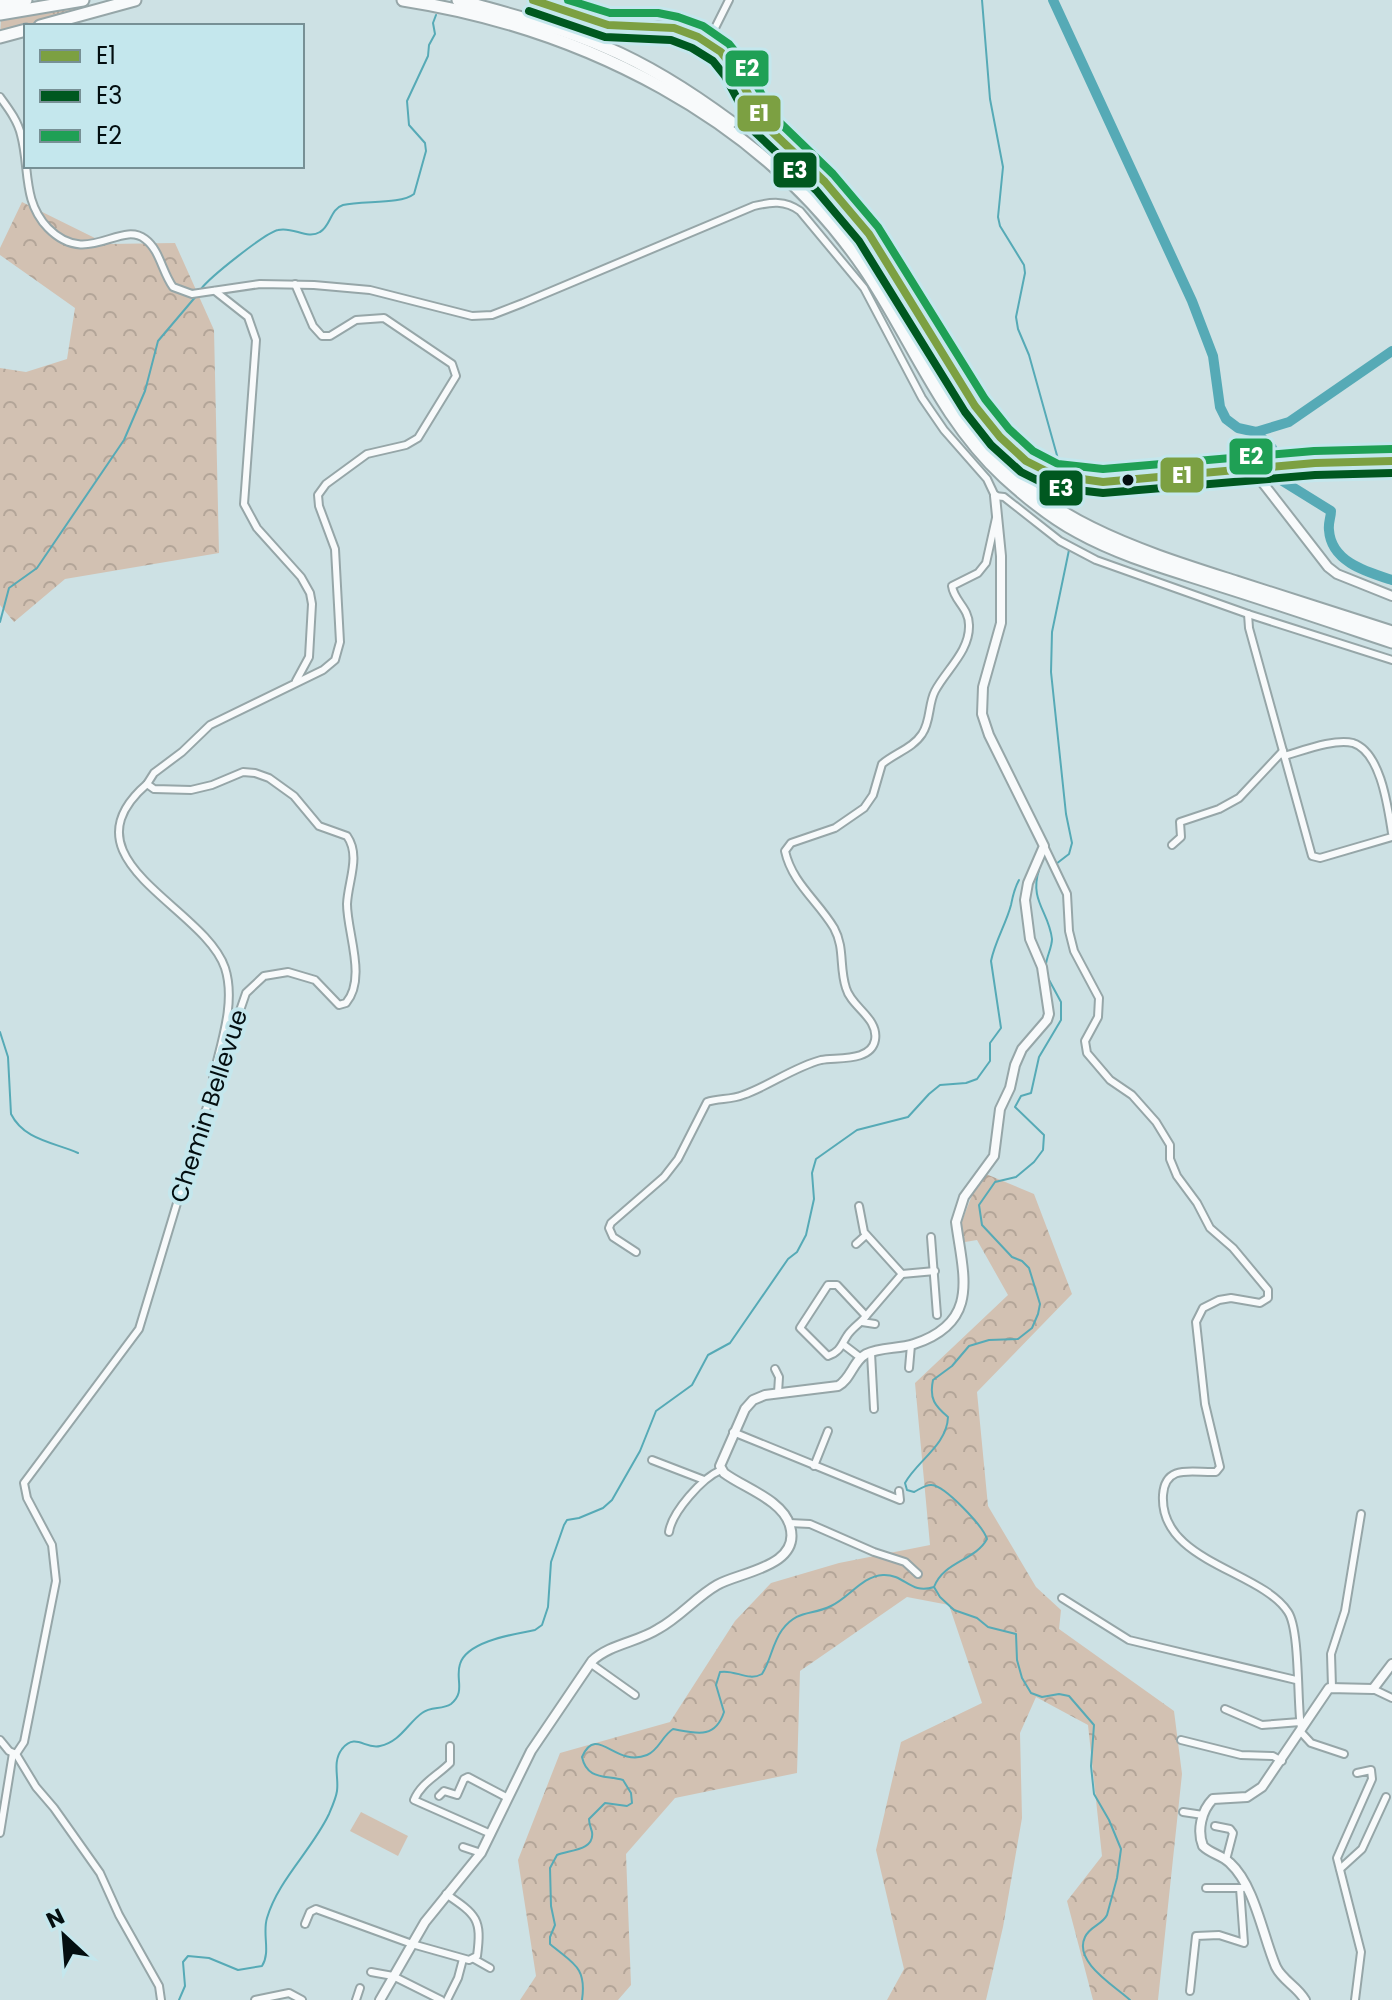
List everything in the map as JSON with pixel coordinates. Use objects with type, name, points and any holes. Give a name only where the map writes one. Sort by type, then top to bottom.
[{"type":"highway","points":[[3,8],[26,0]]},
{"type":"highway","points":[[3,8],[83,0]]},
{"type":"highway","points":[[47,24],[135,0]]},
{"type":"highway","points":[[403,0],[502,22],[594,56],[670,91],[756,150],[794,184],[838,231],[969,439],[1005,477],[1076,531],[1125,554],[1392,642]]},
{"type":"highway","points":[[458,0],[604,46],[703,101],[763,147],[822,201],[863,252],[942,382],[982,441],[1018,478],[1065,513],[1114,540],[1144,552],[1392,632]]},
{"type":"highway","points":[[0,37],[24,31]]},
{"type":"main road","points":[[533,0],[606,25],[651,30],[709,45]]},
{"type":"main road","points":[[634,27],[667,27],[709,45],[727,61],[743,82],[763,122],[828,185],[871,237],[909,294],[968,395],[1021,458],[1052,475],[1092,481],[1288,465],[1392,461]]},
{"type":"main road","points":[[709,45],[713,32]]},
{"type":"street","points":[[709,45],[714,40],[713,32],[729,0]]},
{"type":"street","points":[[0,97],[21,134],[24,154]]},
{"type":"street","points":[[26,168],[31,201],[50,230],[64,240],[82,246],[129,234],[140,236],[151,245],[173,287],[194,294],[260,284],[295,284],[370,290],[464,315],[486,316],[754,206],[774,202],[800,211],[864,288],[922,398],[944,430],[987,479],[995,496],[1001,556],[1001,623],[983,687],[982,714],[989,735],[1067,894],[1069,931],[1074,951],[1099,998],[1098,1017],[1085,1041],[1087,1053],[1110,1080],[1132,1095],[1156,1122],[1170,1145],[1170,1159],[1177,1176],[1197,1203],[1210,1228],[1233,1248],[1268,1290],[1268,1298],[1260,1303],[1226,1298],[1208,1304],[1200,1313],[1196,1332],[1205,1404],[1220,1467],[1212,1473],[1176,1472],[1167,1482],[1163,1502],[1170,1524],[1182,1541],[1271,1597],[1289,1613],[1295,1635],[1300,1727],[1311,1743],[1344,1754]]},
{"type":"street","points":[[206,1109],[227,1014],[228,980],[224,964],[213,946],[135,870],[122,853],[121,823],[138,792],[154,773],[210,725],[330,666],[340,642],[335,549],[319,506],[320,491],[367,454],[406,445],[418,438],[456,372],[448,361],[384,318],[356,320],[330,336],[322,336],[313,326],[295,284]]},
{"type":"street","points":[[215,291],[248,317],[256,340],[244,504],[249,516],[301,577],[310,593],[309,657],[294,684]]},
{"type":"street","points":[[1257,468],[1328,567],[1337,574],[1392,596]]},
{"type":"street","points":[[995,496],[1004,497],[1060,541],[1096,560],[1248,614],[1392,660]]},
{"type":"street","points":[[636,1252],[613,1237],[609,1228],[611,1223],[664,1177],[678,1159],[707,1102],[744,1095],[821,1060],[862,1054],[875,1041],[874,1028],[868,1017],[854,1004],[846,988],[841,944],[835,931],[802,888],[785,851],[794,842],[835,828],[864,808],[873,795],[882,764],[905,750],[922,734],[933,695],[968,637],[969,616],[953,593],[952,586],[978,573],[986,563],[996,518]]},
{"type":"street","points":[[1172,845],[1181,837],[1180,822],[1219,809],[1239,798],[1284,754],[1347,742],[1361,748],[1376,768],[1387,797],[1392,835],[1315,859],[1284,754],[1249,628],[1248,614]]},
{"type":"street","name":"Chemin Bellevue","points":[[15,1754],[24,1742],[56,1581],[52,1545],[27,1498],[24,1483],[139,1329],[241,1003],[258,980],[278,972],[297,973],[320,984],[337,1004],[344,1004],[349,1001],[356,961],[347,908],[354,852],[347,836],[319,826],[294,796],[262,775],[243,772],[191,790],[154,789],[147,784]]},
{"type":"street","points":[[721,1470],[721,1461],[733,1432],[753,1400],[778,1393],[838,1386],[845,1382],[861,1358],[911,1345],[939,1332],[961,1307],[965,1285],[956,1222],[960,1205],[994,1156],[1000,1109],[1010,1088],[1015,1065],[1022,1049],[1044,1025],[1049,1014],[1042,967],[1030,939],[1025,900],[1028,883],[1044,846]]},
{"type":"street","points":[[859,1206],[866,1235],[902,1274]]},
{"type":"street","points":[[856,1244],[866,1235]]},
{"type":"street","points":[[931,1237],[937,1315]]},
{"type":"street","points":[[864,1319],[862,1308],[837,1285],[825,1287],[800,1328],[830,1359],[844,1345],[847,1335],[864,1319],[902,1274],[935,1271]]},
{"type":"street","points":[[864,1319],[875,1324]]},
{"type":"street","points":[[844,1345],[861,1358]]},
{"type":"street","points":[[909,1368],[911,1345]]},
{"type":"street","points":[[871,1353],[874,1409]]},
{"type":"street","points":[[775,1369],[779,1377],[778,1393]]},
{"type":"street","points":[[814,1466],[828,1431]]},
{"type":"street","points":[[733,1432],[900,1500],[899,1491]]},
{"type":"street","points":[[652,1460],[704,1480]]},
{"type":"street","points":[[669,1532],[688,1495],[721,1470]]},
{"type":"street","points":[[380,2000],[412,1944],[446,1894],[481,1853],[531,1751],[590,1663],[601,1654],[668,1624],[718,1584],[775,1562],[786,1548],[791,1537],[789,1523],[772,1503],[721,1470]]},
{"type":"street","points":[[1332,1687],[1331,1654],[1345,1611],[1361,1514]]},
{"type":"street","points":[[789,1523],[810,1524],[905,1562],[918,1574]]},
{"type":"street","points":[[1062,1598],[1129,1640],[1296,1680]]},
{"type":"street","points":[[590,1663],[635,1695]]},
{"type":"street","points":[[1373,1689],[1392,1664]]},
{"type":"street","points":[[1196,1936],[1219,1935],[1244,1943],[1243,1888],[1239,1873],[1226,1860],[1203,1846],[1203,1815],[1213,1799],[1247,1797],[1258,1792],[1282,1761],[1300,1727],[1332,1687],[1373,1689],[1392,1698]]},
{"type":"street","points":[[1225,1709],[1262,1725],[1300,1727]]},
{"type":"street","points":[[0,1740],[15,1754],[100,1873],[119,1915],[159,1986],[161,2000]]},
{"type":"street","points":[[1181,1740],[1241,1755],[1273,1756],[1282,1761]]},
{"type":"street","points":[[450,1746],[450,1763],[433,1775],[414,1800],[491,1834]]},
{"type":"street","points":[[0,1833],[15,1754]]},
{"type":"street","points":[[1355,2000],[1361,1952],[1337,1853],[1372,1779],[1371,1770],[1357,1773]]},
{"type":"street","points":[[439,1796],[444,1791],[457,1795],[468,1777],[508,1798]]},
{"type":"street","points":[[1340,1869],[1362,1849],[1386,1797]]},
{"type":"street","points":[[1183,1812],[1203,1815]]},
{"type":"street","points":[[1215,1826],[1230,1829],[1233,1833],[1226,1860]]},
{"type":"street","points":[[463,1847],[481,1853]]},
{"type":"street","points":[[1206,1888],[1243,1888]]},
{"type":"street","points":[[1243,1888],[1264,1926],[1277,1967],[1305,2000]]},
{"type":"street","points":[[446,1894],[467,1909],[479,1924],[477,1956],[474,1959]]},
{"type":"street","points":[[305,1924],[310,1912],[316,1909],[412,1944],[463,1959],[474,1959],[490,1968]]},
{"type":"street","points":[[1190,1991],[1195,1925]]},
{"type":"street","points":[[447,2000],[463,1959]]},
{"type":"street","points":[[371,1972],[393,1976],[441,2000]]},
{"type":"street","points":[[356,2000],[360,1988]]},
{"type":"street","points":[[255,2000],[289,1993],[302,2000]]},
{"type":"green space","points":[[124,0],[39,24],[24,24],[24,28],[0,35],[1,19]]},
{"type":"green space","points":[[22,202],[107,244],[175,243],[214,330],[219,553],[65,579],[14,622],[0,605],[0,368],[26,372],[67,359],[75,308],[0,255],[0,248]]},
{"type":"green space","points":[[981,1172],[1034,1194],[1072,1294],[977,1392],[988,1506],[1036,1587],[1061,1610],[1059,1629],[1174,1711],[1182,1774],[1158,2000],[1093,2000],[1067,1901],[1102,1856],[1088,1725],[1036,1697],[1020,1733],[1022,1818],[1003,1927],[986,2000],[887,2000],[904,1969],[876,1850],[901,1742],[982,1703],[949,1605],[907,1597],[800,1671],[797,1773],[675,1798],[626,1854],[631,1985],[618,2000],[520,2000],[536,1976],[518,1860],[560,1753],[670,1722],[735,1621],[771,1583],[839,1563],[930,1545],[915,1383],[1008,1295],[977,1240],[953,1244]]},
{"type":"green space","points":[[361,1812],[408,1836],[398,1856],[350,1831]]},
{"type":"waterway","points":[[982,0],[990,99],[1003,167],[998,217],[1000,226],[1024,265],[1016,317],[1018,329],[1029,355],[1058,459]]},
{"type":"waterway","points":[[1053,0],[1192,301],[1213,356],[1220,407],[1226,419],[1238,428],[1256,432],[1289,422],[1392,351]]},
{"type":"waterway","points":[[201,289],[238,256],[271,233],[284,229],[315,234],[324,229],[335,210],[343,205],[400,200],[414,194],[426,151],[425,143],[409,125],[407,101],[428,56],[435,34],[433,23],[436,15]]},
{"type":"waterway","points":[[0,622],[9,588],[37,568],[124,440],[145,391],[158,341],[197,295]]},
{"type":"waterway","points":[[1256,432],[1272,448],[1281,480],[1331,511],[1331,541],[1343,558],[1392,580]]},
{"type":"waterway","points":[[1056,864],[1069,854],[1072,843],[1066,814],[1051,672],[1052,632],[1069,550]]},
{"type":"waterway","points":[[1039,870],[1036,890],[1052,939],[1046,964]]},
{"type":"waterway","points":[[179,2000],[185,1986],[183,1962],[188,1956],[209,1958],[238,1970],[262,1966],[266,1955],[266,1924],[272,1904],[329,1814],[336,1794],[337,1764],[342,1749],[352,1742],[375,1747],[393,1741],[422,1713],[451,1704],[458,1695],[460,1664],[464,1656],[482,1644],[535,1630],[542,1625],[548,1607],[551,1562],[564,1525],[567,1520],[603,1508],[612,1500],[640,1451],[656,1411],[692,1385],[708,1355],[730,1343],[788,1259],[797,1252],[806,1235],[814,1199],[812,1173],[816,1159],[857,1130],[908,1117],[940,1085],[977,1079],[990,1061],[990,1043],[1001,1028],[991,961],[1019,880]]},
{"type":"waterway","points":[[1048,978],[1061,1002],[1061,1020],[1039,1057],[1031,1093],[1021,1096],[1015,1107],[1044,1135],[1043,1150],[1016,1177],[995,1182],[979,1205],[982,1225],[1012,1257],[1029,1268],[1040,1304],[1038,1314],[1032,1328],[1018,1339],[989,1340],[969,1346],[952,1366],[933,1380],[936,1405],[948,1417],[946,1427],[943,1436],[905,1483],[907,1490],[914,1492],[930,1485],[946,1492],[971,1516],[987,1539],[975,1552],[939,1578],[934,1587],[940,1597],[954,1610],[977,1618],[988,1627],[1016,1634],[1017,1660],[1022,1678],[1031,1693],[1042,1697],[1069,1696],[1094,1725],[1091,1766],[1094,1794],[1121,1849],[1107,1915],[1087,1933],[1083,1946],[1097,1973],[1130,2000]]},
{"type":"waterway","points":[[0,1032],[8,1057],[11,1114],[31,1135],[78,1153]]},
{"type":"waterway","points":[[582,2000],[580,1972],[550,1944],[555,1925],[550,1868],[557,1855],[580,1849],[589,1843],[592,1838],[589,1819],[605,1803],[627,1806],[632,1803],[631,1793],[623,1780],[588,1770],[582,1757],[588,1748],[594,1744],[601,1745],[625,1756],[636,1757],[651,1753],[673,1729],[696,1733],[710,1731],[724,1712],[716,1685],[720,1672],[752,1677],[762,1674],[779,1635],[794,1619],[831,1606],[875,1576],[891,1576],[919,1588],[934,1587]]},
{"type":"transit line","name":"E1","points":[[533,0],[608,25],[674,28],[698,37],[721,52],[735,70],[765,125],[825,182],[869,234],[975,406],[1000,437],[1026,461],[1054,475],[1103,482],[1315,463],[1392,461]]},
{"type":"transit line","name":"E2","points":[[568,0],[610,13],[658,13],[678,17],[703,26],[729,44],[745,64],[774,117],[833,174],[878,227],[985,399],[1009,429],[1033,451],[1058,464],[1103,469],[1314,451],[1392,449]]},
{"type":"transit line","name":"E3","points":[[529,11],[605,37],[671,40],[713,61],[725,76],[755,132],[816,190],[859,241],[965,412],[991,445],[1021,472],[1051,487],[1103,493],[1315,475],[1392,473]]}]
